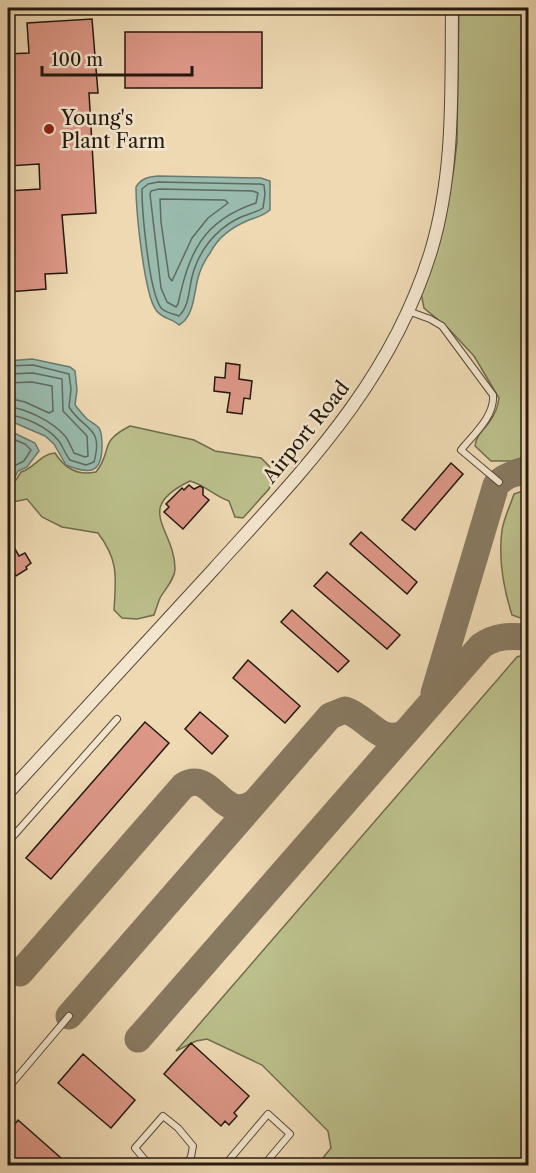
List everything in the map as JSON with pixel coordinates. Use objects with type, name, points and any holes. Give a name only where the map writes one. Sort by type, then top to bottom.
[{"type":"street","name":"Airport Road","points":[[8,793],[294,480],[347,417],[380,368],[408,311],[431,250],[443,202],[452,105],[452,8]]},
{"type":"lane","points":[[408,311],[442,326],[493,395],[494,404],[490,413],[460,450],[499,482]]},
{"type":"lane","points":[[8,842],[117,719]]},
{"type":"lane","points":[[8,1088],[69,1016]]},
{"type":"lane","points":[[224,1166],[268,1114],[290,1134],[263,1166]]},
{"type":"lane","points":[[150,1166],[135,1148],[163,1116],[178,1128],[193,1146],[191,1157],[185,1166]]},
{"type":"green space","points":[[459,8],[528,8],[528,456],[511,461],[491,461],[475,446],[495,413],[499,398],[474,356],[448,328],[424,308],[421,293],[437,247],[454,167],[457,142]]},
{"type":"green space","points":[[130,426],[194,440],[215,451],[261,458],[269,466],[274,476],[269,489],[243,518],[235,517],[229,501],[190,481],[173,491],[163,501],[160,510],[161,520],[173,555],[175,573],[160,598],[154,615],[137,619],[122,618],[114,610],[115,570],[110,552],[98,533],[62,527],[42,517],[27,499],[8,503],[8,485],[16,480],[21,472],[50,454],[55,453],[72,470],[83,473],[96,472],[109,442]]},
{"type":"green space","points":[[528,489],[528,619],[526,620],[512,615],[504,584],[501,541],[503,526],[514,494]]},
{"type":"green space","points":[[528,654],[528,1165],[317,1165],[331,1148],[328,1131],[262,1065],[207,1039],[196,1041],[176,1051],[517,657]]},
{"type":"water","points":[[158,176],[261,178],[270,181],[270,210],[237,226],[217,242],[200,272],[191,311],[179,325],[156,310],[148,287],[142,251],[136,187],[143,180]]},
{"type":"water","points":[[32,359],[70,367],[75,371],[77,390],[75,405],[87,419],[98,427],[101,434],[101,456],[92,470],[81,470],[66,465],[54,444],[45,436],[8,420],[8,361]]},
{"type":"water","points":[[8,430],[35,443],[39,451],[27,467],[18,471],[14,479],[8,482]]},
{"type":"building","name":"Young's Plant Farm","points":[[92,19],[98,93],[89,93],[96,213],[62,215],[67,273],[45,274],[46,289],[8,292],[8,191],[40,189],[39,164],[8,166],[8,54],[29,53],[27,23]]},
{"type":"building","points":[[125,32],[262,32],[262,88],[125,88]]},
{"type":"building","points":[[226,363],[240,365],[239,379],[252,381],[250,399],[244,398],[242,414],[227,412],[230,393],[214,391],[215,377],[225,378]]},
{"type":"building","points":[[451,463],[463,474],[415,530],[402,520]]},
{"type":"building","points":[[189,485],[194,489],[200,486],[203,488],[203,495],[209,500],[183,529],[164,512],[169,507],[166,504],[182,488],[184,490]]},
{"type":"building","points":[[361,532],[417,582],[407,594],[350,544]]},
{"type":"building","points":[[8,537],[19,556],[25,553],[31,563],[26,567],[27,569],[16,576],[14,573],[8,577]]},
{"type":"building","points":[[327,572],[400,635],[387,649],[314,586]]},
{"type":"building","points":[[292,610],[349,661],[338,672],[281,622]]},
{"type":"building","points":[[248,660],[300,706],[285,723],[233,678]]},
{"type":"building","points":[[200,712],[228,736],[212,754],[185,729]]},
{"type":"building","points":[[145,722],[169,743],[51,879],[26,858]]},
{"type":"building","points":[[191,1043],[249,1096],[234,1113],[237,1116],[229,1125],[225,1121],[221,1126],[164,1074]]},
{"type":"building","points":[[83,1054],[135,1100],[111,1128],[58,1083]]},
{"type":"building","points":[[18,1120],[70,1166],[8,1166],[8,1133]]},
{"type":"taxiway","points":[[434,693],[496,485],[511,475],[528,472]]},
{"type":"taxiway","points":[[138,1039],[481,646],[498,638],[528,637]]},
{"type":"taxiway","points":[[69,1016],[330,716],[345,710],[353,713],[382,734],[397,736],[406,732]]},
{"type":"taxiway","points":[[20,973],[183,786],[193,782],[202,784],[234,807],[243,807],[255,802]]},
{"type":"place","name":"Young's Plant Farm","points":[[49,129]]}]
